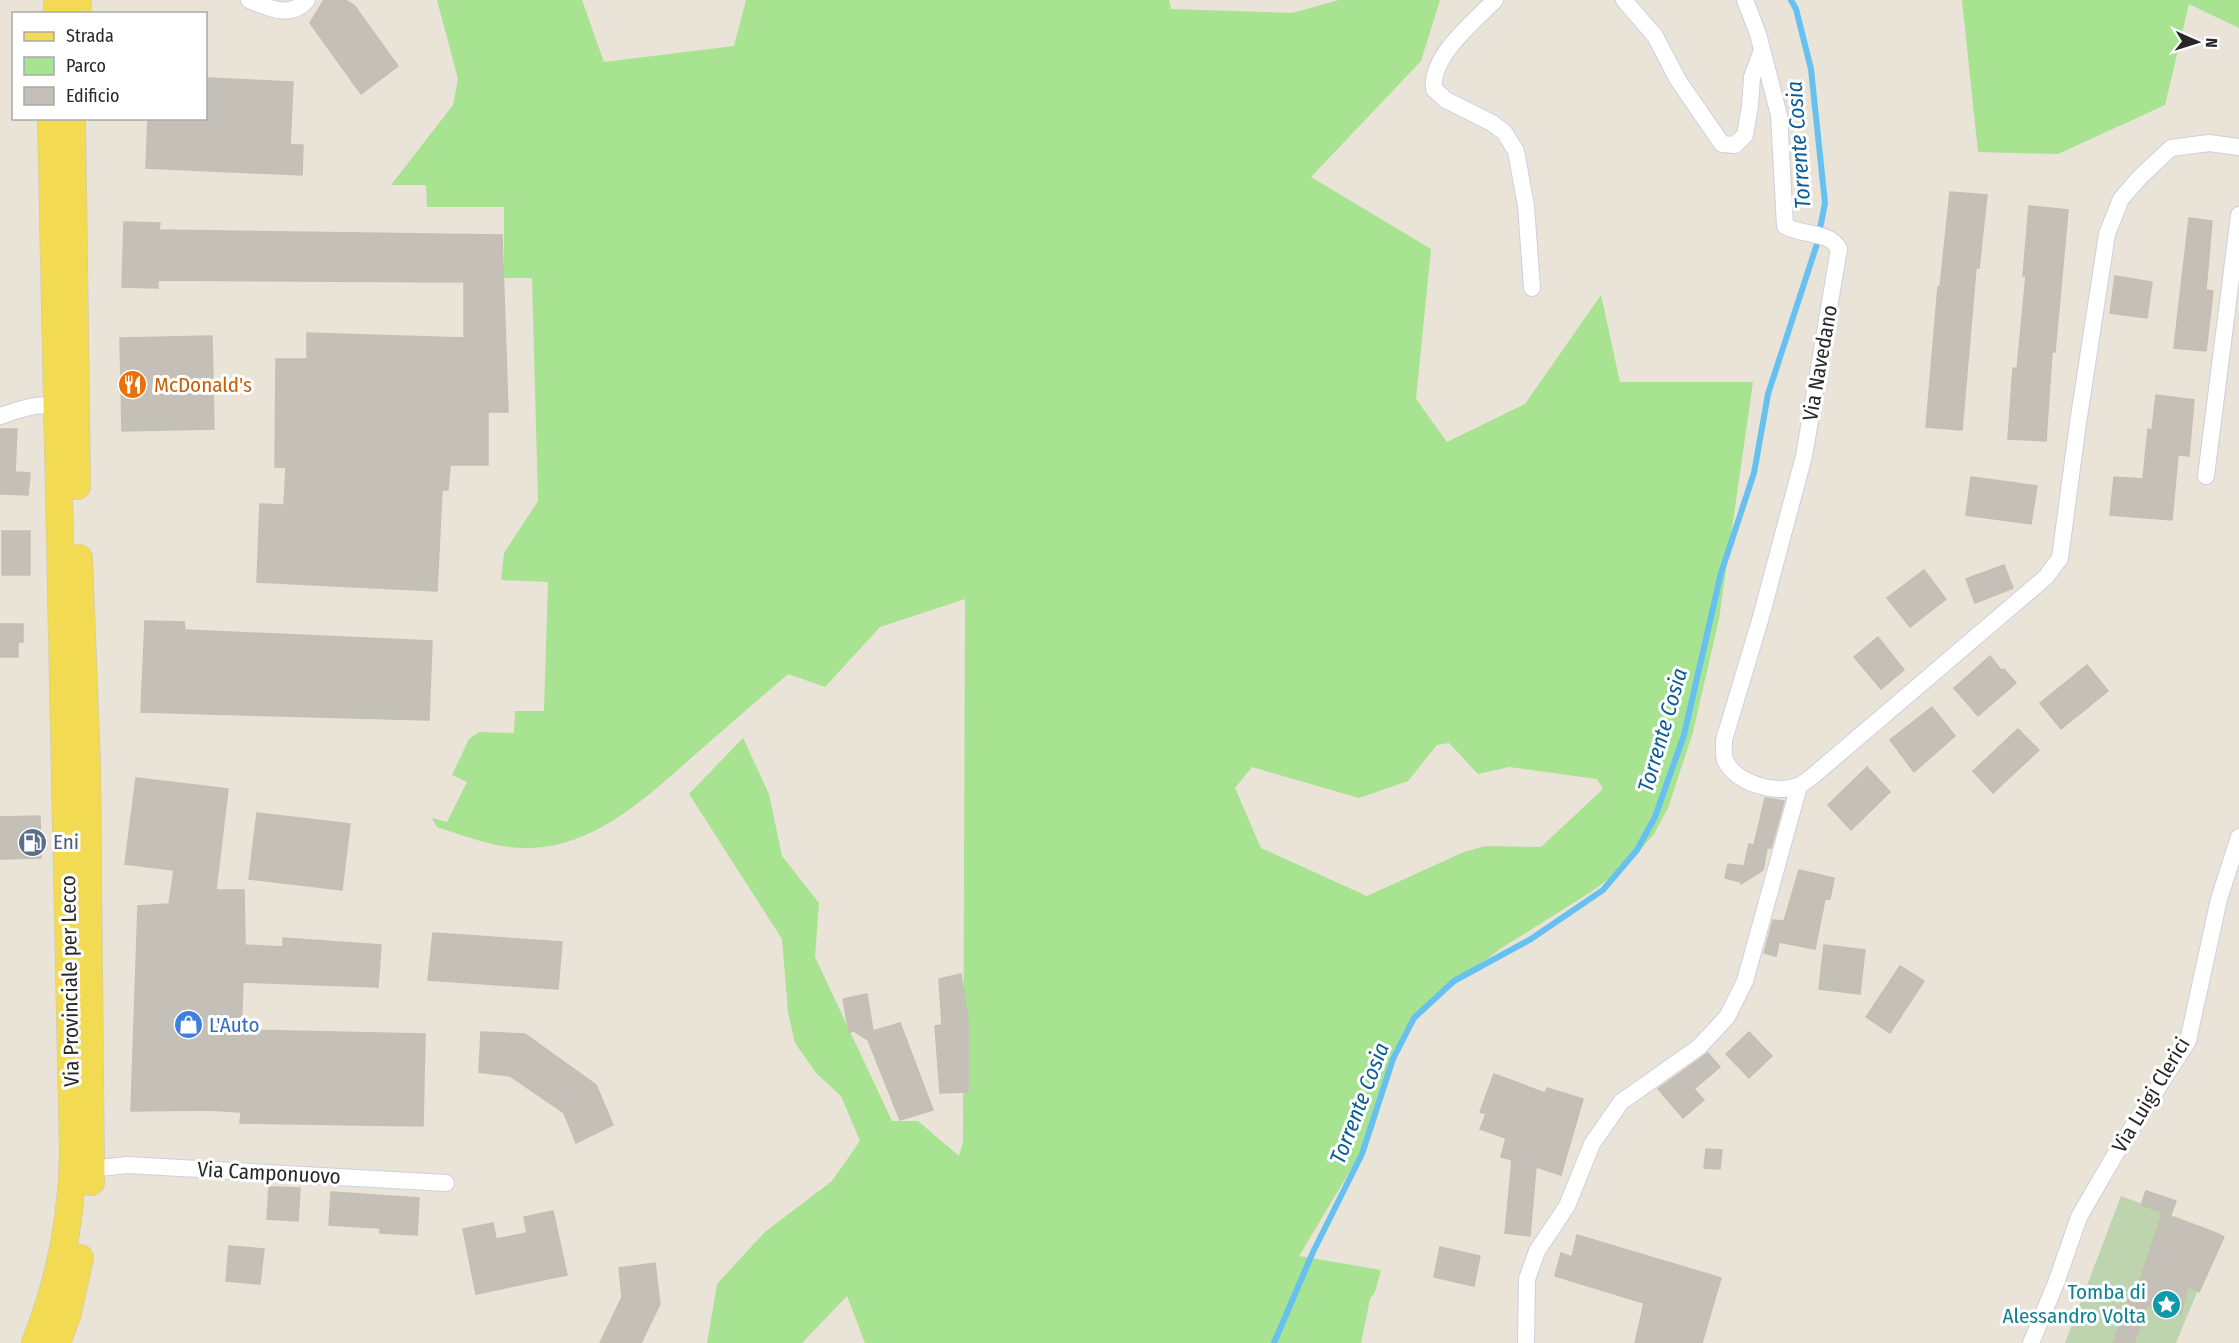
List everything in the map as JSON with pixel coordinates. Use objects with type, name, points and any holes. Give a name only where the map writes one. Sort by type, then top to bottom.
[{"type":"main road","name":"Via Provinciale per Lecco","points":[[44,1327],[68,1224],[73,1164],[76,766],[80,593],[76,463],[56,406],[51,120]]},
{"type":"main road","name":"Via Provinciale per Lecco","points":[[72,120],[73,293],[60,554],[63,704],[76,766]]},
{"type":"main road","name":"Via Provinciale per Lecco","points":[[57,1343],[67,1316],[87,1227],[91,1169],[88,866],[77,815]]},
{"type":"street","points":[[249,0],[271,9],[287,11],[301,8],[307,0]]},
{"type":"street","points":[[1495,0],[1447,51],[1438,64],[1433,79],[1434,89],[1446,100],[1492,123],[1504,132],[1516,151],[1526,206],[1532,288]]},
{"type":"street","points":[[1624,0],[1656,36],[1678,80],[1722,144],[1735,145],[1745,135],[1752,77],[1762,50]]},
{"type":"street","name":"Via Navedano","points":[[1745,0],[1762,50],[1779,115],[1785,226],[1796,232],[1830,238],[1839,249],[1804,456],[1761,617],[1724,740],[1725,759],[1736,773],[1752,783],[1786,789],[1799,786]]},
{"type":"street","points":[[1526,1343],[1527,1279],[1537,1251],[1567,1206],[1592,1144],[1621,1102],[1699,1047],[1727,1017],[1740,990],[1763,918],[1799,786],[2046,578],[2060,558],[2107,234],[2121,199],[2140,177],[2171,148],[2209,143],[2239,147]]},
{"type":"street","points":[[2206,476],[2239,215]]},
{"type":"street","name":"Via Provinciale per Lecco","points":[[53,257],[63,262],[64,287],[73,293]]},
{"type":"street","points":[[0,416],[32,407],[56,406]]},
{"type":"street","points":[[60,554],[69,563],[70,585],[80,593]]},
{"type":"street","name":"Via Luigi Clerici","points":[[2031,1343],[2056,1283],[2079,1217],[2115,1153],[2188,1041],[2219,899],[2233,849],[2239,837]]},
{"type":"street","points":[[72,1094],[81,1105],[82,1161],[85,1167],[91,1169]]},
{"type":"street","name":"Via Camponuovo","points":[[91,1169],[128,1165],[446,1183]]},
{"type":"street","points":[[22,1343],[44,1327]]},
{"type":"green space","points":[[437,0],[582,0],[604,62],[734,46],[746,0],[1169,0],[1171,9],[1292,13],[1339,0],[1440,0],[1421,61],[1311,177],[1431,249],[1416,399],[1447,442],[1525,404],[1601,295],[1620,382],[1753,382],[1719,619],[1693,732],[1668,808],[1654,834],[1627,865],[1591,892],[1503,947],[1473,969],[1424,1009],[1403,1034],[1387,1070],[1378,1106],[1362,1151],[1299,1256],[1381,1270],[1375,1292],[1370,1299],[1361,1343],[865,1343],[847,1296],[802,1343],[707,1343],[717,1284],[765,1232],[832,1181],[860,1141],[841,1096],[817,1074],[795,1043],[788,1012],[782,939],[689,794],[743,738],[769,794],[782,856],[819,903],[815,957],[892,1121],[918,1121],[959,1156],[963,1142],[965,599],[880,627],[825,687],[788,674],[642,800],[622,815],[578,838],[555,845],[518,848],[483,842],[437,827],[432,818],[447,822],[467,782],[452,775],[469,739],[479,732],[514,733],[515,711],[544,711],[548,582],[501,580],[504,553],[538,501],[532,278],[504,278],[504,207],[427,207],[426,185],[391,185],[453,105],[458,79]],"holes":[[[1449,743],[1478,774],[1509,767],[1597,779],[1603,789],[1541,847],[1485,846],[1464,852],[1367,896],[1261,848],[1235,788],[1252,767],[1359,798],[1408,781],[1437,745]]]},
{"type":"green space","points":[[1962,0],[2239,0],[2239,28],[2189,4],[2165,105],[2058,154],[1978,152]]},
{"type":"green space","points":[[2121,1196],[2221,1234],[2176,1343],[2065,1343]]},
{"type":"building","points":[[324,0],[345,0],[354,5],[398,66],[361,94],[310,23]]},
{"type":"building","points":[[207,78],[293,82],[290,145],[303,145],[302,175],[146,168],[148,120],[207,120]]},
{"type":"building","points":[[1950,192],[1987,195],[1979,268],[1976,268],[1962,430],[1926,427],[1938,287],[1940,287]]},
{"type":"building","points":[[2029,206],[2068,210],[2055,352],[2052,352],[2046,441],[2008,439],[2013,368],[2017,369],[2026,276],[2023,276]]},
{"type":"building","points":[[2189,218],[2212,221],[2206,290],[2213,291],[2206,351],[2174,348]]},
{"type":"building","points":[[124,222],[160,223],[159,230],[502,235],[508,412],[488,412],[488,465],[450,465],[448,490],[442,490],[437,591],[257,582],[260,504],[284,505],[286,467],[275,467],[276,359],[307,359],[307,333],[464,338],[464,282],[158,280],[158,288],[122,287]]},
{"type":"building","points":[[2115,276],[2152,282],[2147,318],[2110,313]]},
{"type":"building","points":[[212,336],[214,429],[122,431],[120,338]]},
{"type":"building","points":[[2156,395],[2194,400],[2189,456],[2178,455],[2172,520],[2110,515],[2114,477],[2143,479],[2148,429],[2152,430]]},
{"type":"building","points":[[0,429],[17,429],[15,472],[30,473],[28,495],[0,494]]},
{"type":"building","points":[[1971,477],[2037,486],[2031,524],[1966,515]]},
{"type":"building","points":[[2,531],[30,531],[30,575],[2,575]]},
{"type":"building","points":[[2004,565],[2013,588],[1975,603],[1966,579]]},
{"type":"building","points":[[1924,570],[1946,599],[1910,627],[1887,598]]},
{"type":"building","points":[[145,621],[184,622],[185,630],[432,641],[429,720],[141,712]]},
{"type":"building","points":[[0,624],[23,624],[23,642],[18,642],[18,657],[0,657]]},
{"type":"building","points":[[1878,637],[1904,670],[1881,689],[1854,657]]},
{"type":"building","points":[[1990,656],[2016,683],[1978,716],[1954,688]]},
{"type":"building","points":[[2087,665],[2108,691],[2061,729],[2040,703]]},
{"type":"building","points":[[1932,707],[1955,736],[1914,772],[1890,740]]},
{"type":"building","points":[[2018,729],[2039,750],[1993,793],[1973,771]]},
{"type":"building","points":[[1867,767],[1890,792],[1851,830],[1828,805]]},
{"type":"building","points":[[136,778],[228,789],[216,890],[244,890],[245,945],[283,947],[283,938],[381,945],[378,987],[243,982],[241,1030],[425,1034],[423,1126],[240,1123],[241,1112],[131,1111],[138,906],[169,904],[174,870],[125,864]]},
{"type":"building","points":[[1765,798],[1784,801],[1771,848],[1767,848],[1763,870],[1741,884],[1741,882],[1725,878],[1728,864],[1744,866],[1749,844],[1754,845]]},
{"type":"building","points":[[257,813],[350,824],[342,890],[249,879]]},
{"type":"building","points":[[40,816],[41,858],[0,859],[0,817]]},
{"type":"building","points":[[1799,870],[1834,878],[1830,899],[1825,899],[1815,949],[1779,942],[1776,956],[1764,953],[1773,920],[1784,921]]},
{"type":"building","points":[[433,933],[562,942],[558,989],[428,980]]},
{"type":"building","points":[[1824,945],[1865,950],[1860,994],[1819,989]]},
{"type":"building","points":[[1900,966],[1924,981],[1890,1033],[1866,1017]]},
{"type":"building","points":[[961,974],[968,1020],[968,1092],[940,1093],[935,1026],[942,1025],[939,979]]},
{"type":"building","points":[[867,994],[873,1031],[900,1023],[933,1110],[900,1120],[868,1040],[854,1031],[849,1032],[843,999]]},
{"type":"building","points":[[481,1032],[525,1034],[596,1085],[613,1125],[576,1143],[564,1113],[510,1076],[479,1072]]},
{"type":"building","points":[[1749,1032],[1772,1056],[1749,1078],[1726,1054]]},
{"type":"building","points":[[1708,1053],[1720,1067],[1694,1089],[1704,1100],[1683,1118],[1658,1089]]},
{"type":"building","points":[[1494,1074],[1545,1093],[1547,1088],[1583,1099],[1561,1175],[1536,1167],[1530,1236],[1505,1233],[1512,1160],[1501,1157],[1506,1138],[1480,1129],[1486,1114],[1480,1112]]},
{"type":"building","points":[[1706,1149],[1722,1150],[1720,1169],[1704,1168]]},
{"type":"building","points":[[269,1187],[300,1188],[298,1221],[267,1219]]},
{"type":"building","points":[[2146,1191],[2176,1201],[2171,1215],[2141,1205]]},
{"type":"building","points":[[331,1192],[419,1198],[417,1235],[380,1233],[380,1228],[329,1225]]},
{"type":"building","points":[[553,1211],[567,1275],[476,1294],[463,1229],[493,1223],[496,1239],[527,1233],[524,1217]]},
{"type":"building","points":[[2162,1214],[2224,1237],[2199,1292],[2188,1286],[2181,1314],[2147,1305],[2134,1343],[2113,1343],[2130,1296],[2134,1298]]},
{"type":"building","points":[[1577,1235],[1721,1278],[1702,1343],[1635,1343],[1644,1303],[1555,1276],[1561,1253],[1572,1257]]},
{"type":"building","points":[[229,1246],[264,1249],[260,1284],[226,1281]]},
{"type":"building","points":[[1440,1247],[1480,1256],[1474,1286],[1434,1277]]},
{"type":"building","points":[[655,1263],[660,1304],[641,1343],[600,1343],[622,1297],[619,1268]]},
{"type":"waterway","name":"Torrente Cosia","points":[[1274,1343],[1313,1252],[1362,1154],[1393,1059],[1414,1018],[1454,981],[1531,939],[1603,890],[1637,850],[1655,817],[1684,735],[1721,573],[1754,473],[1768,394],[1817,244],[1825,203],[1811,69],[1796,9],[1791,0]]},
{"type":"place","name":"McDonald's","points":[[133,385]]},
{"type":"place","name":"Eni","points":[[32,842]]},
{"type":"place","name":"L'Auto","points":[[188,1025]]},
{"type":"place","name":"Tomba di Alessandro Volta","points":[[2167,1304]]}]
